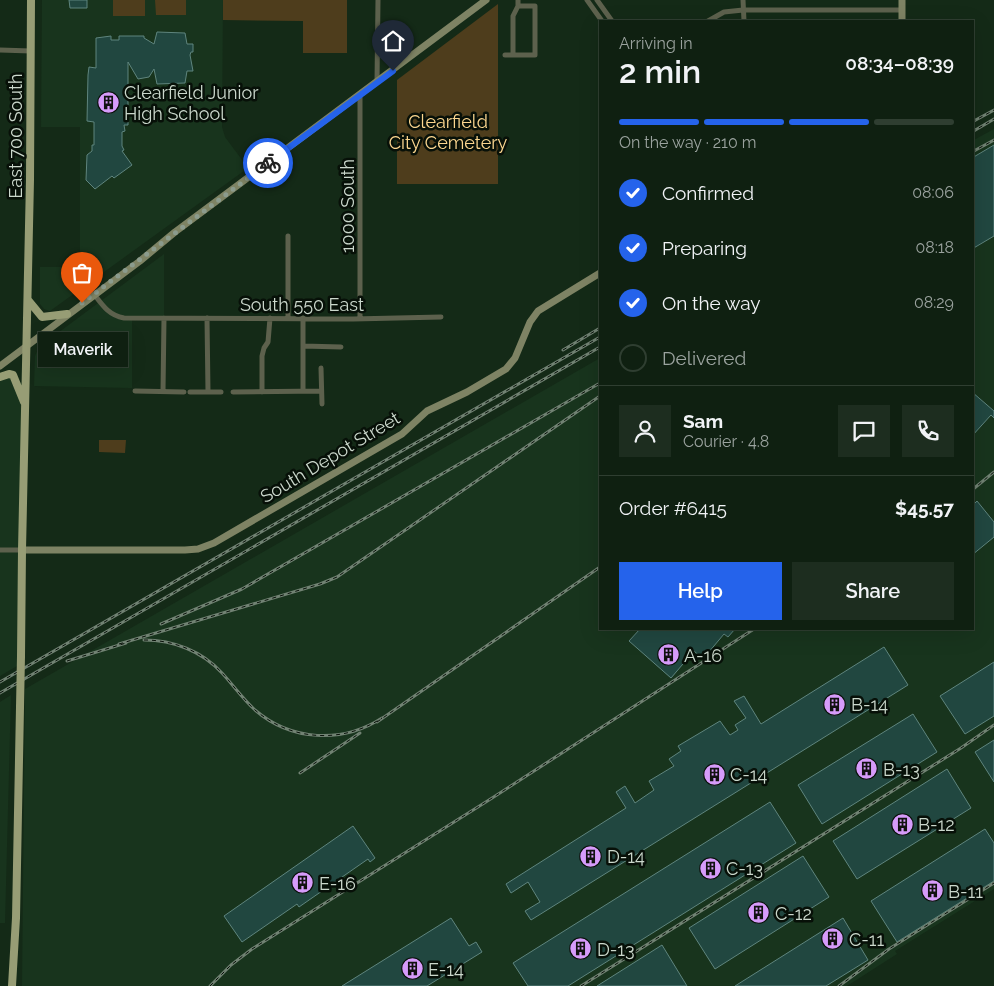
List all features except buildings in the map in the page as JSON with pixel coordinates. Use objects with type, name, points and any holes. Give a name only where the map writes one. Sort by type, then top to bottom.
[{"type":"main road","name":"East 700 South","points":[[28,300],[31,0]]},
{"type":"main road","points":[[28,300],[42,317],[68,314]]},
{"type":"main road","points":[[12,986],[28,300]]},
{"type":"main road","points":[[0,377],[9,374],[13,375],[26,405]]},
{"type":"street","points":[[378,0],[378,82]]},
{"type":"street","points":[[0,366],[486,0]]},
{"type":"street","points":[[587,0],[601,20]]},
{"type":"street","points":[[597,0],[611,20]]},
{"type":"street","points":[[743,0],[744,20]]},
{"type":"street","points":[[902,0],[902,20]]},
{"type":"street","points":[[505,55],[513,55],[535,55],[535,6],[518,3],[513,16],[513,55]]},
{"type":"street","points":[[710,20],[724,12],[743,10],[902,10]]},
{"type":"street","points":[[0,50],[30,51]]},
{"type":"street","name":"1000 South","points":[[360,95],[360,318]]},
{"type":"street","points":[[288,236],[288,318]]},
{"type":"street","name":"South Depot Street","points":[[22,550],[185,550],[214,543],[402,434],[428,411],[501,372],[515,358],[530,322],[538,311],[599,274]]},
{"type":"street","name":"South 550 East","points":[[94,294],[114,316],[124,318],[441,317]]},
{"type":"street","points":[[163,391],[164,318]]},
{"type":"street","points":[[206,318],[208,392]]},
{"type":"street","points":[[262,392],[262,356],[268,342],[270,318]]},
{"type":"street","points":[[303,318],[303,392]]},
{"type":"street","points":[[303,346],[341,346]]},
{"type":"street","points":[[321,368],[322,404]]},
{"type":"street","points":[[135,391],[221,392]]},
{"type":"street","points":[[232,392],[322,391]]},
{"type":"street","points":[[0,550],[22,550]]},
{"type":"shaded area","points":[[42,0],[223,0],[222,127],[225,137],[248,168],[50,311],[44,309],[40,304],[40,267],[80,267],[80,127],[41,127]]},
{"type":"shaded area","points":[[994,129],[994,889],[895,951],[897,954],[847,986],[22,986],[25,689],[599,359],[599,630],[974,630],[974,140]]},
{"type":"shaded area","points":[[164,254],[164,318],[132,319],[132,388],[34,386],[35,356],[39,347]]},
{"type":"shaded area","points":[[0,374],[22,383],[17,666],[0,676]]},
{"type":"shaded area","points":[[11,695],[5,923],[0,923],[0,702]]},
{"type":"green space","points":[[113,0],[145,0],[145,16],[113,16]]},
{"type":"green space","points":[[155,0],[186,0],[186,15],[156,15]]},
{"type":"green space","points":[[223,0],[347,0],[347,53],[303,53],[303,21],[223,20]]},
{"type":"green space","name":"Clearfield City Cemetery","points":[[498,4],[498,184],[397,184],[397,80]]},
{"type":"green space","points":[[99,440],[126,440],[125,453],[99,452]]},
{"type":"railway","points":[[974,121],[994,110]]},
{"type":"railway","points":[[974,131],[994,119]]},
{"type":"railway","points":[[974,151],[994,140]]},
{"type":"railway","points":[[563,350],[599,329]]},
{"type":"railway","points":[[0,682],[599,338]]},
{"type":"railway","points":[[0,693],[599,348]]},
{"type":"railway","points":[[161,624],[242,589],[599,384]]},
{"type":"railway","points":[[119,644],[320,584],[337,577],[599,397]]},
{"type":"railway","points":[[974,488],[994,472]]},
{"type":"railway","points":[[377,722],[599,568]]},
{"type":"railway","points":[[210,986],[231,965],[252,949],[489,800],[752,630]]},
{"type":"railway","points":[[144,640],[166,642],[196,653],[214,665],[255,710],[284,728],[300,733],[334,735],[367,726],[382,718]]},
{"type":"railway","points":[[67,661],[126,643]]},
{"type":"railway","points":[[581,986],[961,748],[994,725]]},
{"type":"railway","points":[[300,773],[360,733]]},
{"type":"railway","points":[[839,986],[889,949],[994,883]]},
{"type":"way so far","points":[[82,303],[268,163]]},
{"type":"place","name":"Clearfield Junior High School","points":[[108,102]]},
{"type":"place","name":"Maverik","points":[[82,303]]},
{"type":"place","name":"A-16","points":[[668,655]]},
{"type":"place","name":"B-14","points":[[835,704]]},
{"type":"place","name":"B-13","points":[[867,769]]},
{"type":"place","name":"C-14","points":[[714,774]]},
{"type":"place","name":"B-12","points":[[902,824]]},
{"type":"place","name":"D-14","points":[[591,856]]},
{"type":"place","name":"C-13","points":[[710,868]]},
{"type":"place","name":"E-16","points":[[303,883]]},
{"type":"place","name":"B-11","points":[[932,891]]},
{"type":"place","name":"C-12","points":[[759,913]]},
{"type":"place","name":"C-11","points":[[833,939]]},
{"type":"place","name":"D-13","points":[[581,949]]},
{"type":"place","name":"E-14","points":[[412,969]]},
{"type":"route","points":[[268,163],[393,71]]}]
